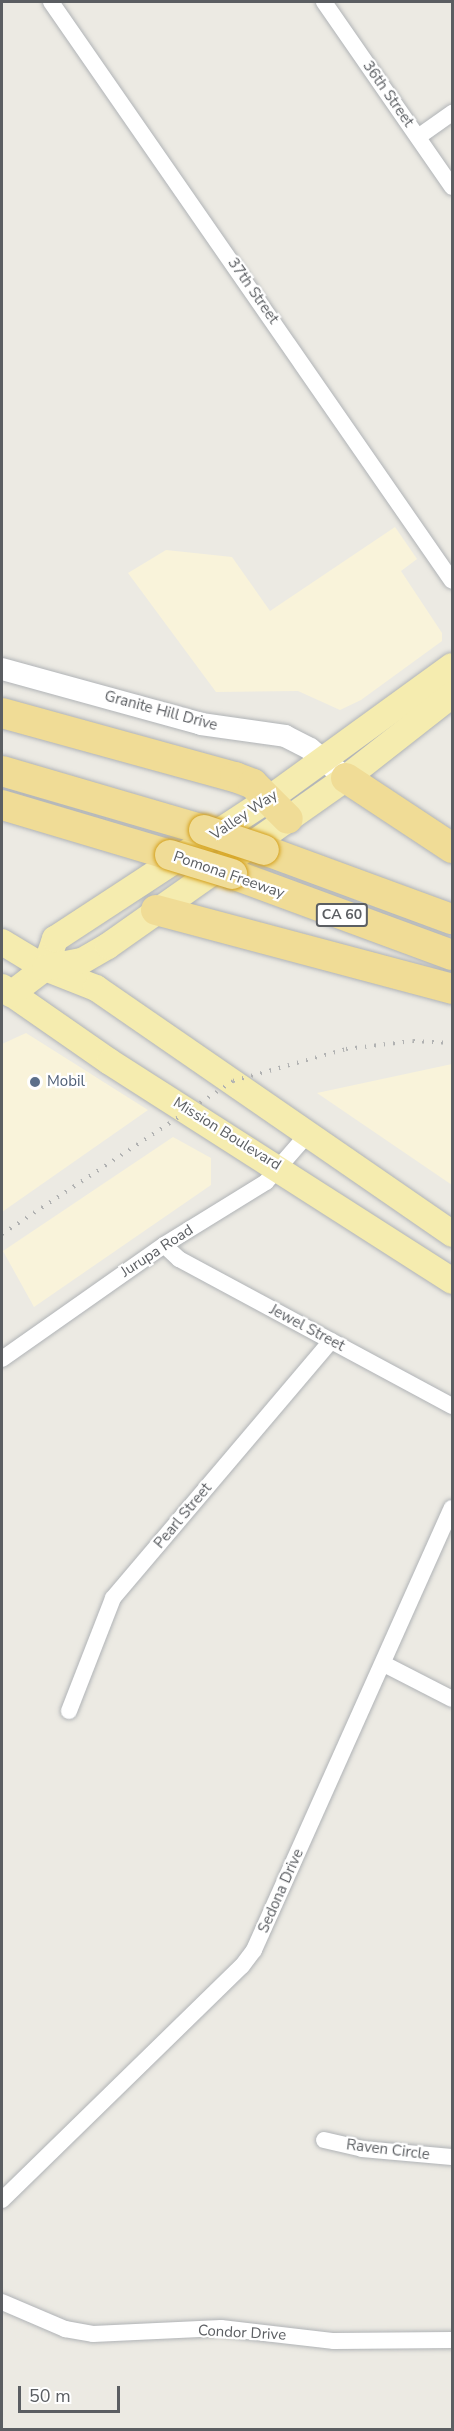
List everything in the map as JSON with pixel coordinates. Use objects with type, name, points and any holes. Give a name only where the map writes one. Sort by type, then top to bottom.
[{"type":"highway","points":[[2,713],[235,777],[253,784],[278,809]]},
{"type":"highway","points":[[335,769],[453,848]]},
{"type":"highway","name":"CA 60","points":[[2,771],[204,830],[453,919]]},
{"type":"highway","name":"Pomona Freeway","points":[[2,805],[232,874],[453,955]]},
{"type":"highway","points":[[156,910],[453,989]]},
{"type":"main road","name":"Valley Way","points":[[335,769],[453,666]]},
{"type":"main road","name":"Valley Way","points":[[5,994],[45,968],[82,961],[156,910],[278,809],[335,769],[453,695]]},
{"type":"main road","name":"Valley Way","points":[[45,968],[55,939],[278,809]]},
{"type":"main road","points":[[2,942],[45,968],[96,988],[306,1136],[453,1234]]},
{"type":"main road","name":"Mission Boulevard","points":[[5,994],[453,1281]]},
{"type":"street","name":"37th Street","points":[[51,2],[453,581]]},
{"type":"street","name":"36th Street","points":[[324,2],[453,187]]},
{"type":"street","points":[[418,137],[453,113]]},
{"type":"street","name":"Granite Hill Drive","points":[[2,669],[201,724],[273,732],[299,743],[335,769]]},
{"type":"street","name":"Jurupa Road","points":[[2,1359],[164,1245],[266,1182],[281,1169],[306,1136]]},
{"type":"street","name":"Jewel Street","points":[[164,1245],[179,1259],[453,1406]]},
{"type":"street","name":"Pearl Street","points":[[69,1711],[113,1598],[331,1341]]},
{"type":"street","name":"Sedona Drive","points":[[2,2200],[242,1966],[254,1950],[453,1508]]},
{"type":"street","points":[[384,1664],[453,1699]]},
{"type":"street","name":"Raven Circle","points":[[324,2140],[362,2149],[453,2157]]},
{"type":"street","name":"Condor Drive","points":[[2,2302],[65,2329],[93,2334],[221,2328],[334,2341],[453,2340]]},
{"type":"shaded area","points":[[395,527],[417,559],[401,571],[442,633],[442,641],[361,700],[340,710],[298,691],[216,692],[128,573],[166,550],[232,557],[270,611]]},
{"type":"shaded area","points":[[26,1033],[148,1110],[2,1212],[2,1044]]},
{"type":"shaded area","points":[[452,1064],[452,1185],[317,1093]]},
{"type":"shaded area","points":[[173,1137],[211,1158],[211,1185],[34,1307],[3,1251]]},
{"type":"railway","points":[[2,1234],[233,1081],[346,1049],[413,1041],[452,1043]]},
{"type":"place","name":"Mobil","points":[[35,1082]]}]
